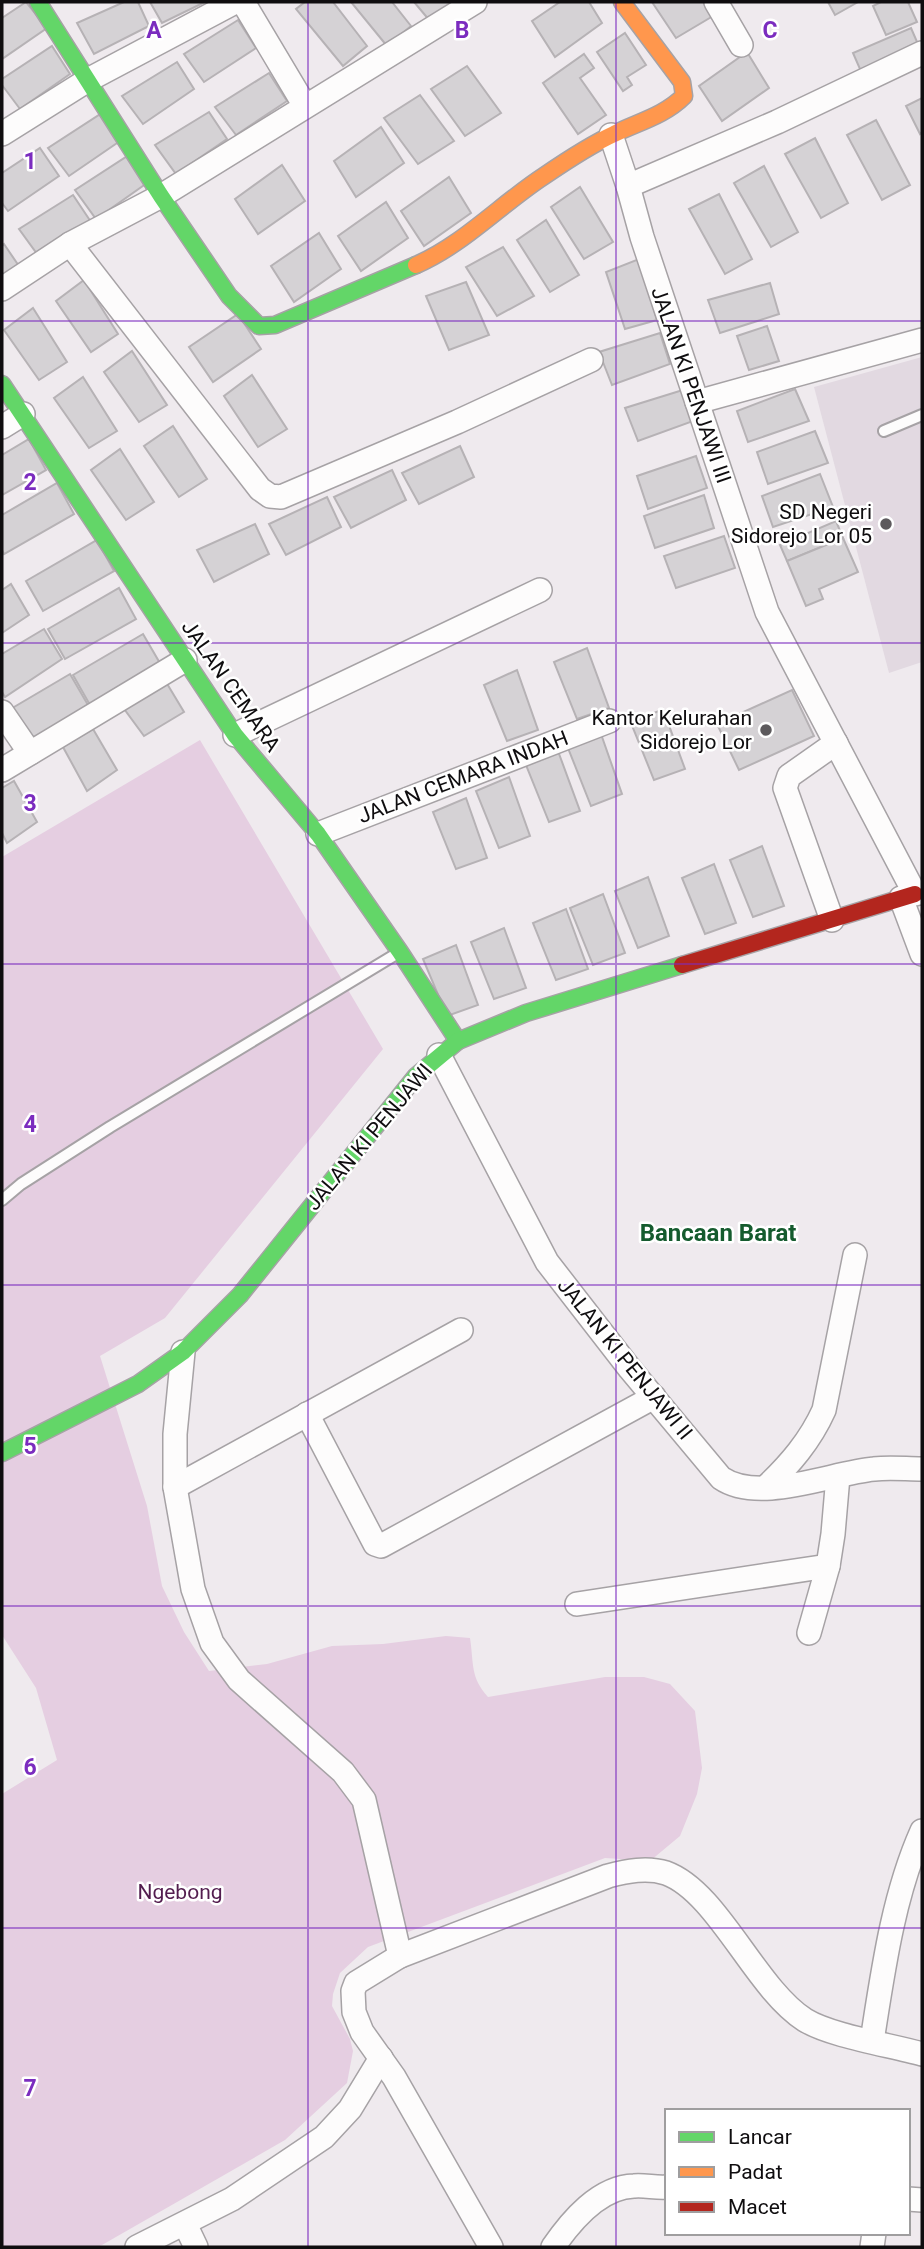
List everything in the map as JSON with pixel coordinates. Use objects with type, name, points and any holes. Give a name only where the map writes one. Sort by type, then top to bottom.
[{"type":"street","points":[[38,2],[161,196],[229,296],[259,326],[275,325],[423,262],[466,236],[504,204],[544,176],[611,135],[671,109],[683,98],[682,82],[622,2]]},
{"type":"street","points":[[2,134],[88,80],[235,2]]},
{"type":"street","points":[[243,2],[305,106]]},
{"type":"street","points":[[716,2],[741,45]]},
{"type":"street","points":[[2,289],[70,244],[161,196],[472,4]]},
{"type":"street","points":[[628,186],[777,122],[922,53]]},
{"type":"street","name":"JALAN KI PENJAWI III","points":[[611,135],[642,237],[767,612],[913,895],[922,954]]},
{"type":"street","points":[[70,244],[260,489],[270,496],[281,496],[432,433],[591,360]]},
{"type":"street","points":[[697,402],[922,340]]},
{"type":"street","name":"JALAN CEMARA","points":[[2,384],[235,735],[318,834],[458,1041]]},
{"type":"street","points":[[2,427],[23,414]]},
{"type":"street","points":[[235,735],[540,590]]},
{"type":"street","points":[[2,770],[185,660]]},
{"type":"street","points":[[2,712],[30,753]]},
{"type":"street","name":"JALAN CEMARA INDAH","points":[[318,834],[609,721]]},
{"type":"street","points":[[832,920],[785,788],[789,776],[835,743]]},
{"type":"street","name":"JALAN KI PENJAWI","points":[[2,1453],[138,1384],[183,1352],[240,1295],[416,1076],[458,1041],[526,1013],[913,895]]},
{"type":"street","name":"JALAN KI PENJAWI II","points":[[439,1055],[547,1262],[721,1478],[731,1485],[766,1487],[873,1469],[922,1469]]},
{"type":"street","points":[[766,1487],[794,1459],[824,1410],[855,1255]]},
{"type":"street","points":[[175,1487],[461,1330]]},
{"type":"street","points":[[183,1352],[175,1434],[175,1487],[193,1589],[212,1643],[239,1680],[343,1772],[365,1800],[400,1956]]},
{"type":"street","points":[[307,1415],[375,1544],[381,1546],[654,1397]]},
{"type":"street","points":[[809,1633],[828,1566],[838,1476]]},
{"type":"street","points":[[577,1604],[828,1566]]},
{"type":"street","points":[[872,2041],[894,1922],[908,1868],[922,1831]]},
{"type":"street","points":[[491,2247],[394,2077],[367,2041],[357,2021],[353,1991],[356,1983],[400,1956],[608,1876],[633,1870],[655,1871],[679,1880],[706,1904],[777,1994],[805,2020],[823,2028],[922,2054]]},
{"type":"street","points":[[138,2247],[232,2199],[324,2137],[350,2109],[381,2058]]},
{"type":"street","points":[[553,2247],[566,2228],[610,2190],[633,2186],[665,2187]]},
{"type":"street","points":[[185,2224],[196,2247]]},
{"type":"lane","points":[[884,431],[922,415]]},
{"type":"lane","points":[[2,1200],[20,1184],[110,1127],[400,952]]},
{"type":"shaded area","name":"SD Negeri Sidorejo Lor 05","points":[[922,357],[922,662],[889,673],[814,387]]},
{"type":"green space","name":"Ngebong","points":[[200,740],[383,1049],[165,1318],[100,1356],[147,1506],[162,1586],[184,1632],[209,1671],[267,1664],[332,1646],[383,1644],[446,1636],[470,1638],[475,1676],[488,1697],[605,1677],[644,1677],[670,1684],[695,1711],[702,1768],[697,1794],[680,1836],[650,1861],[605,1858],[368,1947],[340,1973],[333,1994],[332,2006],[350,2039],[353,2051],[347,2083],[285,2140],[97,2247],[2,2247],[2,1794],[57,1760],[36,1688],[2,1635],[2,857]]},
{"type":"building","points":[[26,2],[47,28],[2,59],[2,18]]},
{"type":"building","points":[[124,2],[138,2],[149,26],[94,54],[77,23]]},
{"type":"building","points":[[150,2],[205,2],[162,23]]},
{"type":"building","points":[[305,2],[333,2],[367,46],[343,66],[296,9]]},
{"type":"building","points":[[351,2],[392,2],[411,26],[387,46]]},
{"type":"building","points":[[414,2],[453,2],[430,21]]},
{"type":"building","points":[[560,2],[589,2],[602,23],[555,57],[532,21]]},
{"type":"building","points":[[652,2],[703,2],[713,16],[676,38]]},
{"type":"building","points":[[828,2],[858,2],[835,15]]},
{"type":"building","points":[[881,2],[908,2],[917,22],[886,35],[873,6]]},
{"type":"building","points":[[238,20],[256,48],[204,82],[184,54]]},
{"type":"building","points":[[911,28],[921,51],[863,76],[853,53]]},
{"type":"building","points":[[625,33],[646,65],[627,77],[632,85],[623,91],[597,52]]},
{"type":"building","points":[[52,46],[70,74],[20,109],[2,85],[2,79]]},
{"type":"building","points":[[747,52],[769,88],[722,121],[699,86]]},
{"type":"building","points":[[584,54],[594,68],[580,78],[606,115],[578,134],[543,83]]},
{"type":"building","points":[[177,62],[194,89],[143,124],[122,96]]},
{"type":"building","points":[[467,66],[501,113],[465,136],[431,89]]},
{"type":"building","points":[[269,73],[287,101],[236,135],[215,107]]},
{"type":"building","points":[[420,95],[454,141],[418,164],[384,118]]},
{"type":"building","points":[[922,98],[922,132],[920,134],[906,106]]},
{"type":"building","points":[[209,112],[227,139],[176,174],[155,145]]},
{"type":"building","points":[[102,113],[120,141],[69,176],[48,148]]},
{"type":"building","points":[[876,120],[910,185],[882,200],[847,135]]},
{"type":"building","points":[[381,127],[404,163],[356,197],[334,161]]},
{"type":"building","points":[[815,138],[848,203],[821,218],[785,154]]},
{"type":"building","points":[[40,148],[59,176],[8,211],[2,203],[2,173]]},
{"type":"building","points":[[129,155],[147,183],[96,219],[75,190]]},
{"type":"building","points":[[282,165],[305,201],[258,234],[235,199]]},
{"type":"building","points":[[764,166],[798,232],[771,247],[734,183]]},
{"type":"building","points":[[449,177],[471,213],[424,246],[401,211]]},
{"type":"building","points":[[580,187],[613,242],[584,259],[551,207]]},
{"type":"building","points":[[719,194],[752,259],[725,274],[689,209]]},
{"type":"building","points":[[73,195],[91,222],[40,258],[19,229]]},
{"type":"building","points":[[386,202],[408,238],[361,271],[338,236]]},
{"type":"building","points":[[546,220],[579,275],[550,292],[517,240]]},
{"type":"building","points":[[319,233],[341,269],[294,302],[271,266]]},
{"type":"building","points":[[4,244],[23,272],[2,287],[2,246]]},
{"type":"building","points":[[503,247],[534,296],[497,316],[466,267]]},
{"type":"building","points":[[639,259],[657,320],[625,329],[606,272]]},
{"type":"building","points":[[84,280],[118,334],[91,352],[56,301]]},
{"type":"building","points":[[466,282],[489,335],[449,350],[426,296]]},
{"type":"building","points":[[770,283],[779,314],[720,333],[708,300]]},
{"type":"building","points":[[33,308],[67,362],[39,380],[4,330]]},
{"type":"building","points":[[238,314],[261,349],[213,382],[189,347]]},
{"type":"building","points":[[767,326],[779,361],[749,370],[737,336]]},
{"type":"building","points":[[660,333],[670,364],[612,385],[599,352]]},
{"type":"building","points":[[132,351],[167,405],[139,422],[104,372]]},
{"type":"building","points":[[252,375],[287,429],[258,447],[224,396]]},
{"type":"building","points":[[83,377],[117,431],[89,448],[54,398]]},
{"type":"building","points":[[686,389],[696,420],[638,441],[625,408]]},
{"type":"building","points":[[795,389],[809,421],[748,442],[737,411]]},
{"type":"building","points":[[173,426],[207,479],[179,497],[144,446]]},
{"type":"building","points":[[815,431],[828,463],[768,484],[757,452]]},
{"type":"building","points":[[29,439],[46,470],[2,495],[2,455]]},
{"type":"building","points":[[460,446],[474,477],[419,504],[402,473]]},
{"type":"building","points":[[120,449],[154,502],[126,520],[91,470]]},
{"type":"building","points":[[696,456],[707,488],[648,509],[637,476]]},
{"type":"building","points":[[392,470],[406,500],[351,528],[334,497]]},
{"type":"building","points":[[820,474],[833,507],[773,527],[762,496]]},
{"type":"building","points":[[57,483],[74,514],[4,554],[2,515]]},
{"type":"building","points":[[704,495],[714,528],[655,548],[644,516]]},
{"type":"building","points":[[327,497],[341,527],[286,555],[269,524]]},
{"type":"building","points":[[836,521],[843,538],[787,561],[780,545]]},
{"type":"building","points":[[255,524],[269,554],[214,582],[197,550]]},
{"type":"building","points":[[724,536],[735,568],[676,588],[664,556]]},
{"type":"building","points":[[843,538],[858,572],[819,589],[823,599],[806,606],[787,561]]},
{"type":"building","points":[[97,540],[114,571],[43,611],[26,581]]},
{"type":"building","points":[[11,584],[29,615],[2,633],[2,590]]},
{"type":"building","points":[[119,588],[136,619],[65,659],[48,629]]},
{"type":"building","points":[[44,629],[62,659],[5,697],[2,692],[2,654]]},
{"type":"building","points":[[143,634],[161,665],[90,705],[73,675]]},
{"type":"building","points":[[587,648],[609,708],[577,719],[554,662]]},
{"type":"building","points":[[517,670],[538,730],[507,741],[484,685]]},
{"type":"building","points":[[70,674],[88,705],[31,742],[9,710]]},
{"type":"building","points":[[166,682],[184,712],[144,736],[122,706]]},
{"type":"building","name":"Kantor Kelurahan Sidorejo Lor","points":[[792,690],[814,736],[739,770],[717,724]]},
{"type":"building","points":[[663,709],[685,769],[654,780],[631,723]]},
{"type":"building","points":[[93,729],[117,770],[87,791],[63,747]]},
{"type":"building","points":[[601,734],[622,794],[591,806],[568,748]]},
{"type":"building","points":[[558,751],[580,811],[549,822],[526,765]]},
{"type":"building","points":[[509,777],[530,836],[499,848],[476,791]]},
{"type":"building","points":[[14,781],[37,822],[7,843],[2,833],[2,788]]},
{"type":"building","points":[[466,798],[487,858],[456,869],[433,812]]},
{"type":"building","points":[[762,846],[784,906],[753,917],[730,860]]},
{"type":"building","points":[[714,864],[736,923],[705,934],[682,878]]},
{"type":"building","points":[[648,877],[669,936],[638,948],[615,891]]},
{"type":"building","points":[[603,894],[625,953],[593,965],[570,908]]},
{"type":"building","points":[[566,909],[588,969],[556,980],[533,923]]},
{"type":"building","points":[[504,928],[526,988],[494,999],[471,942]]},
{"type":"building","points":[[456,945],[478,1005],[447,1016],[423,959]]},
{"type":"traffic: fast","points":[[38,2],[161,196],[229,296],[259,326],[275,325],[416,265]]},
{"type":"traffic: fast","points":[[2,384],[235,735],[318,834],[458,1041]]},
{"type":"traffic: fast","points":[[2,1453],[138,1384],[183,1352],[240,1295],[416,1076],[458,1041],[526,1013],[682,965]]},
{"type":"traffic: slow","points":[[416,265],[466,235],[569,159],[605,138],[659,114],[684,96],[682,82],[622,2]]},
{"type":"traffic: jam","points":[[682,965],[915,894]]},
{"type":"place","name":"SD Negeri Sidorejo Lor 05","points":[[886,524]]},
{"type":"place","name":"Kantor Kelurahan Sidorejo Lor","points":[[766,730]]},
{"type":"district","name":"Bancaan Barat","points":[[718,1233]]}]
